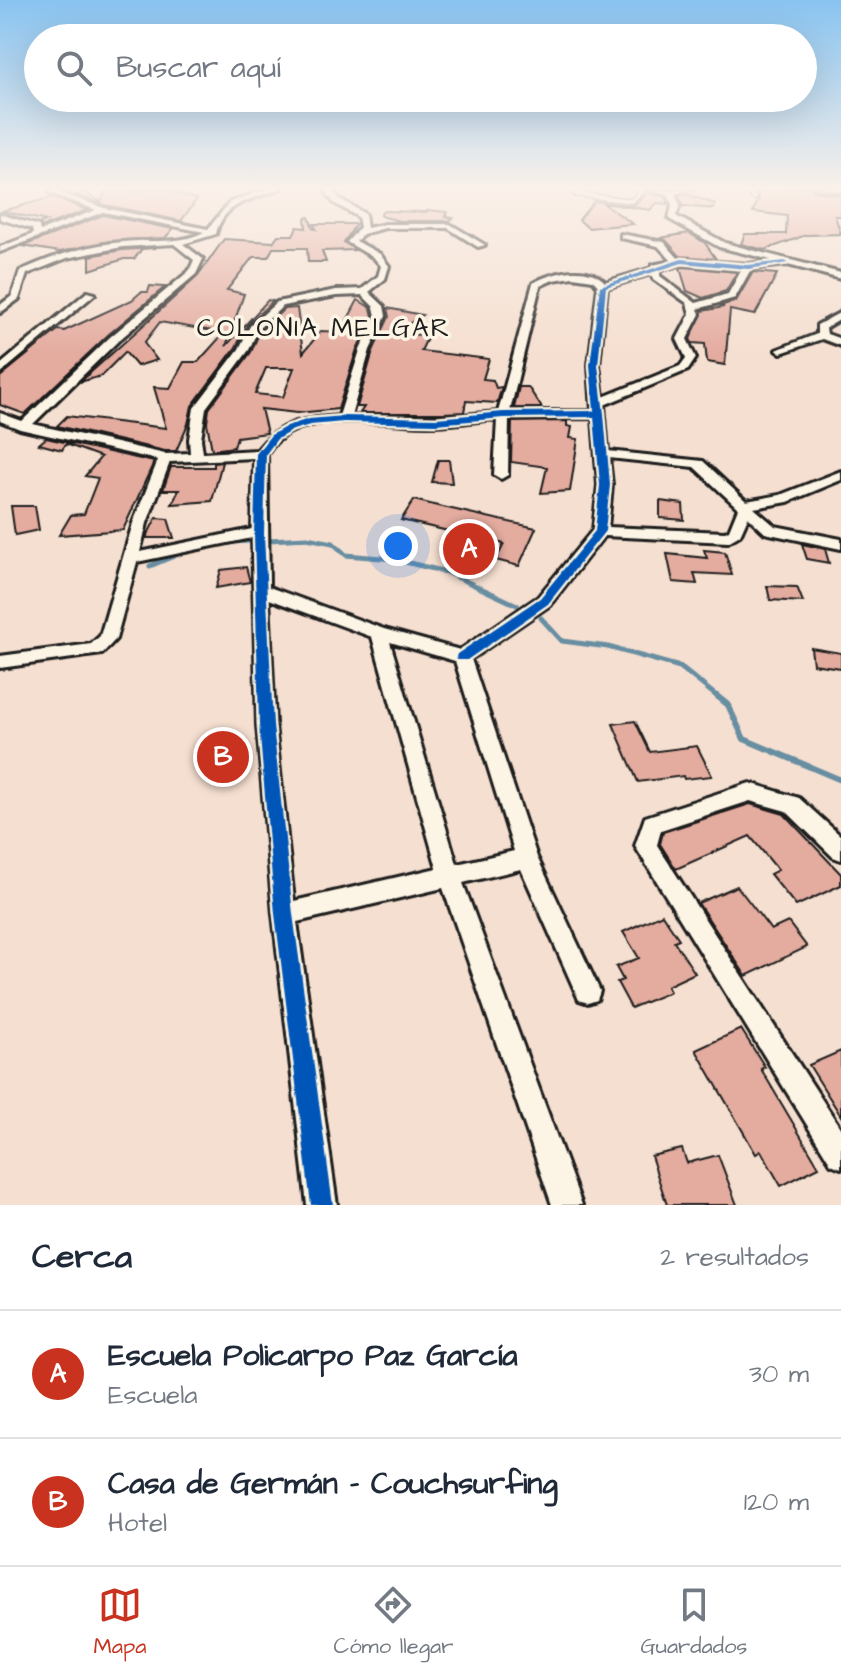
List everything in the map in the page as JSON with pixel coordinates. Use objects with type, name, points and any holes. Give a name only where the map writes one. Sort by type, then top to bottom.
[{"type":"street","points":[[0,250],[23,243]]},
{"type":"street","points":[[0,310],[16,297],[23,273],[40,264],[101,247],[137,243]]},
{"type":"street","points":[[24,426],[114,339],[193,272],[199,259],[178,244],[148,243]]},
{"type":"street","points":[[197,455],[195,439],[200,408],[244,350],[254,328],[280,304],[336,293],[364,292],[382,277],[385,266],[377,256],[353,243]]},
{"type":"street","points":[[657,243],[676,261]]},
{"type":"street","points":[[719,243],[841,276]]},
{"type":"street","points":[[603,286],[676,261],[748,267],[785,263]]},
{"type":"street","points":[[322,1205],[284,914],[266,725],[259,538],[261,454],[274,437],[290,428],[344,419],[436,421],[600,409],[684,368],[691,358],[682,339],[695,314],[693,307],[691,302],[656,277],[655,267]]},
{"type":"street","points":[[693,307],[732,296],[748,267]]},
{"type":"street","points":[[462,657],[544,601],[600,531],[605,485],[594,365],[603,286],[596,278],[574,274],[549,277],[536,285],[503,415],[501,475]]},
{"type":"street","points":[[344,419],[365,350],[381,316],[379,306],[364,292]]},
{"type":"street","points":[[0,371],[90,294]]},
{"type":"street","points":[[822,336],[821,327],[841,315]]},
{"type":"street","points":[[781,350],[822,336],[841,343]]},
{"type":"street","points":[[0,417],[24,426],[165,458],[261,454]]},
{"type":"street","points":[[603,454],[698,464],[770,530],[841,544]]},
{"type":"street","points":[[0,662],[96,650],[108,639],[140,523],[165,458]]},
{"type":"street","points":[[746,505],[783,499],[841,475]]},
{"type":"street","points":[[600,531],[728,537],[735,532],[746,505]]},
{"type":"street","points":[[132,558],[259,538]]},
{"type":"street","points":[[261,590],[379,633],[462,657]]},
{"type":"street","points":[[379,633],[450,877],[567,1205]]},
{"type":"street","points":[[462,657],[527,858],[588,991]]},
{"type":"street","points":[[841,850],[792,804],[750,792],[652,824],[646,846],[841,1154]]},
{"type":"street","points":[[284,914],[527,858]]},
{"type":"building","points":[[30,243],[99,243],[60,252],[23,246]]},
{"type":"building","points":[[221,243],[346,243],[355,250],[322,251],[326,262],[308,262],[307,248],[273,248],[268,257],[253,257],[227,290],[244,294],[226,346],[268,300],[273,301],[248,324],[236,347],[192,406],[176,451],[57,426],[67,416],[166,428],[154,387],[170,388],[184,362],[198,362],[224,333],[160,322],[144,343],[157,360],[137,366],[125,352],[101,376],[80,382],[198,276]]},
{"type":"building","points":[[669,243],[705,243],[716,259],[680,256]]},
{"type":"building","points":[[741,243],[783,243],[765,250]]},
{"type":"building","points":[[155,248],[142,249],[134,259],[124,259],[90,270],[90,256],[122,250]]},
{"type":"building","points":[[680,268],[737,272],[726,291],[703,298],[687,291]]},
{"type":"building","points":[[753,272],[777,274],[755,315],[730,310],[725,365],[707,362],[705,344],[692,343],[690,339],[702,311],[736,301]]},
{"type":"building","points":[[150,286],[165,287],[108,335],[25,414],[0,405],[0,377],[49,337],[58,330],[64,331],[132,300],[141,292],[148,292]]},
{"type":"building","points":[[358,300],[371,308],[373,316],[357,349],[338,409],[297,413],[261,409],[267,433],[237,437],[234,447],[212,450],[207,423],[209,409],[251,352],[260,331],[284,309],[297,308],[303,353],[321,331],[341,332]],"holes":[[[266,368],[294,368],[283,397],[255,394]]]},
{"type":"building","points":[[387,308],[422,315],[390,336],[429,334],[421,351],[489,359],[483,379],[493,380],[496,388],[502,387],[497,403],[466,401],[464,412],[360,413],[364,407],[357,407],[373,351],[389,317]]},
{"type":"building","points":[[519,387],[528,387],[542,408],[514,408]]},
{"type":"building","points":[[567,421],[567,426],[572,427],[570,438],[578,439],[570,491],[541,493],[547,467],[511,462],[512,422]]},
{"type":"building","points":[[46,438],[154,462],[123,530],[59,535],[71,515],[84,514],[98,478],[85,476],[101,457],[66,444],[62,450],[39,444]]},
{"type":"building","points":[[438,460],[449,460],[452,483],[432,482]]},
{"type":"building","points":[[222,462],[212,501],[172,504],[179,490],[163,490],[171,467],[214,467],[214,463]]},
{"type":"building","points":[[414,500],[536,528],[519,566],[496,560],[504,544],[401,520]]},
{"type":"building","points":[[660,501],[683,504],[684,520],[660,518]]},
{"type":"building","points":[[11,506],[35,506],[39,530],[15,535]]},
{"type":"building","points":[[156,518],[168,519],[174,538],[146,538]]},
{"type":"building","points":[[802,544],[825,549],[829,563],[807,559]]},
{"type":"building","points":[[704,550],[725,552],[732,575],[694,573],[697,584],[673,582],[667,554],[707,558]]},
{"type":"building","points":[[246,567],[250,582],[216,588],[221,570]]},
{"type":"building","points":[[767,586],[797,587],[803,602],[770,600]]},
{"type":"building","points":[[811,648],[841,653],[841,668],[813,664]]},
{"type":"building","points":[[635,721],[650,752],[697,746],[712,776],[638,782],[613,724]]},
{"type":"building","points":[[750,804],[784,814],[841,874],[841,885],[796,906],[770,874],[778,870],[750,836],[676,869],[660,844],[663,832]]},
{"type":"building","points":[[737,886],[771,930],[788,922],[807,947],[746,976],[698,903]]},
{"type":"building","points":[[662,914],[679,939],[674,941],[695,973],[667,986],[670,992],[631,1008],[617,982],[623,980],[616,967],[639,958],[623,932]]},
{"type":"building","points":[[741,1029],[819,1167],[781,1186],[761,1151],[756,1154],[696,1050]]},
{"type":"building","points":[[841,1051],[841,1116],[809,1065]]},
{"type":"building","points":[[682,1149],[687,1163],[718,1155],[737,1205],[667,1205],[651,1156]]},
{"type":"waterway","points":[[231,542],[307,538],[333,543],[346,555],[393,559],[446,572],[517,605]]},
{"type":"waterway","points":[[150,566],[186,551]]},
{"type":"waterway","points":[[541,618],[562,641],[608,647],[680,667],[719,698]]},
{"type":"waterway","points":[[717,696],[728,705],[744,739],[841,780]]},
{"type":"cycle path","points":[[462,657],[544,601],[600,531],[605,485],[594,365],[603,286],[682,261],[748,267],[785,263]]},
{"type":"cycle path","points":[[322,1205],[284,914],[266,725],[259,534],[261,454],[274,437],[309,422],[344,419],[436,421],[503,415],[600,414]]},
{"type":"place","name":"Escuela Policarpo Paz García","points":[[469,549]]},
{"type":"place","name":"Casa de Germán - Couchsurfing","points":[[223,757]]},
{"type":"district","name":"COLONIA MELGAR","points":[[324,327]]}]
